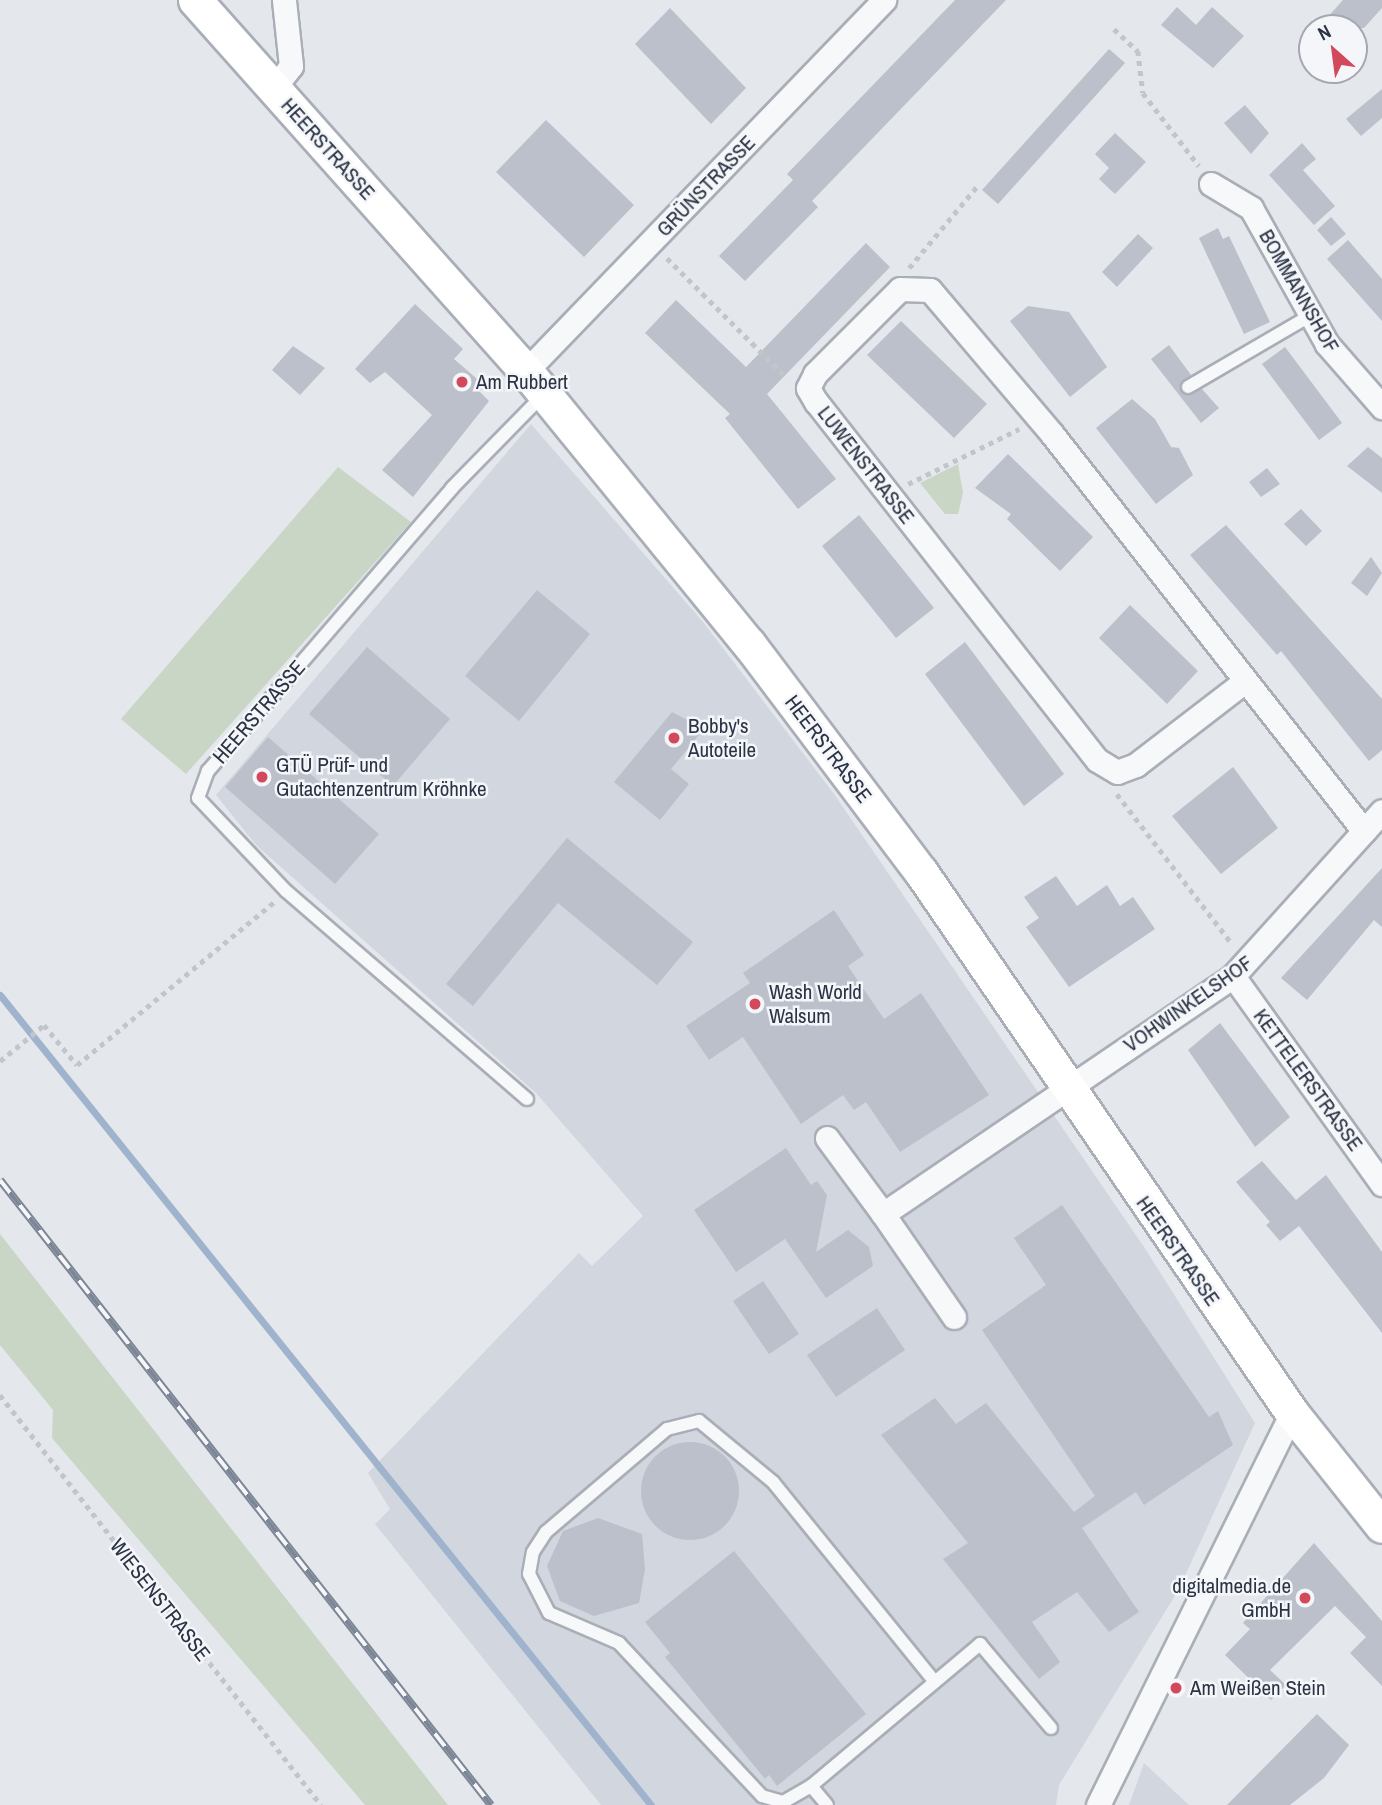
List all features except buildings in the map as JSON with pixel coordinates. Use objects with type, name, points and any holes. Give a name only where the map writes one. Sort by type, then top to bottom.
[{"type":"main road","name":"HEERSTRASSE","points":[[195,0],[535,382],[749,644],[913,862],[1065,1088],[1292,1413],[1382,1526]]},
{"type":"street","points":[[273,89],[291,66],[284,0]]},
{"type":"street","name":"GRÜNSTRASSE","points":[[535,382],[652,242],[884,0]]},
{"type":"street","name":"BOMMANNSHOF","points":[[1211,184],[1251,208],[1311,315],[1357,384],[1382,407]]},
{"type":"street","points":[[900,289],[930,290],[1037,416],[1364,831]]},
{"type":"street","name":"LUWENSTRASSE","points":[[900,289],[815,374],[808,388],[1097,760],[1117,772]]},
{"type":"street","points":[[1117,772],[1136,765],[1245,681]]},
{"type":"street","name":"VOHWINKELSHOF","points":[[1065,1088],[1241,970],[1382,811]]},
{"type":"street","name":"KETTELERSTRASSE","points":[[1241,970],[1378,1167]]},
{"type":"street","points":[[883,1214],[1065,1088]]},
{"type":"street","points":[[827,1138],[954,1317]]},
{"type":"street","points":[[1098,1805],[1292,1413]]},
{"type":"lane","points":[[1188,387],[1311,315]]},
{"type":"lane","name":"HEERSTRASSE","points":[[527,1099],[286,891],[198,798],[208,771],[452,488],[535,382]]},
{"type":"lane","points":[[935,1682],[774,1482],[699,1421],[667,1429],[546,1532],[533,1552],[529,1574],[548,1613],[619,1643],[762,1796],[783,1802],[811,1786],[935,1682],[980,1644],[1051,1728]]},
{"type":"lane","points":[[811,1786],[827,1805]]},
{"type":"path","points":[[1114,29],[1138,51],[1143,93],[1211,184]]},
{"type":"path","points":[[900,289],[912,261],[979,184]]},
{"type":"path","points":[[652,242],[787,378],[808,388]]},
{"type":"path","points":[[889,495],[1037,416]]},
{"type":"path","points":[[1117,772],[1119,801],[1241,970]]},
{"type":"path","points":[[0,1061],[44,1025],[77,1065],[286,891]]},
{"type":"path","name":"WIESENSTRASSE","points":[[0,1395],[321,1805]]},
{"type":"shaded area","points":[[531,424],[703,622],[834,794],[1146,1250],[1255,1423],[1179,1589],[1059,1785],[1056,1805],[601,1805],[375,1524],[390,1509],[368,1473],[579,1253],[592,1266],[643,1216],[536,1093],[256,845],[216,795]]},
{"type":"shaded area","points":[[1144,1763],[1189,1805],[1129,1805]]},
{"type":"green space","points":[[958,464],[963,493],[958,514],[945,514],[920,483]]},
{"type":"green space","points":[[338,467],[411,522],[186,774],[121,719]]},
{"type":"green space","points":[[0,1234],[448,1805],[365,1805],[52,1438],[53,1410],[0,1345]]},
{"type":"waterway","points":[[0,995],[651,1805]]},
{"type":"railway","points":[[0,1180],[491,1805]]},
{"type":"place","name":"Am Rubbert","points":[[462,382]]},
{"type":"place","name":"Bobby's Autoteile","points":[[674,738]]},
{"type":"place","name":"GTÜ Prüf- und Gutachtenzentrum Kröhnke","points":[[262,777]]},
{"type":"place","name":"Wash World Walsum","points":[[755,1004]]},
{"type":"place","name":"digitalmedia.de GmbH","points":[[1305,1598]]},
{"type":"place","name":"Am Weißen Stein","points":[[1176,1688]]}]
